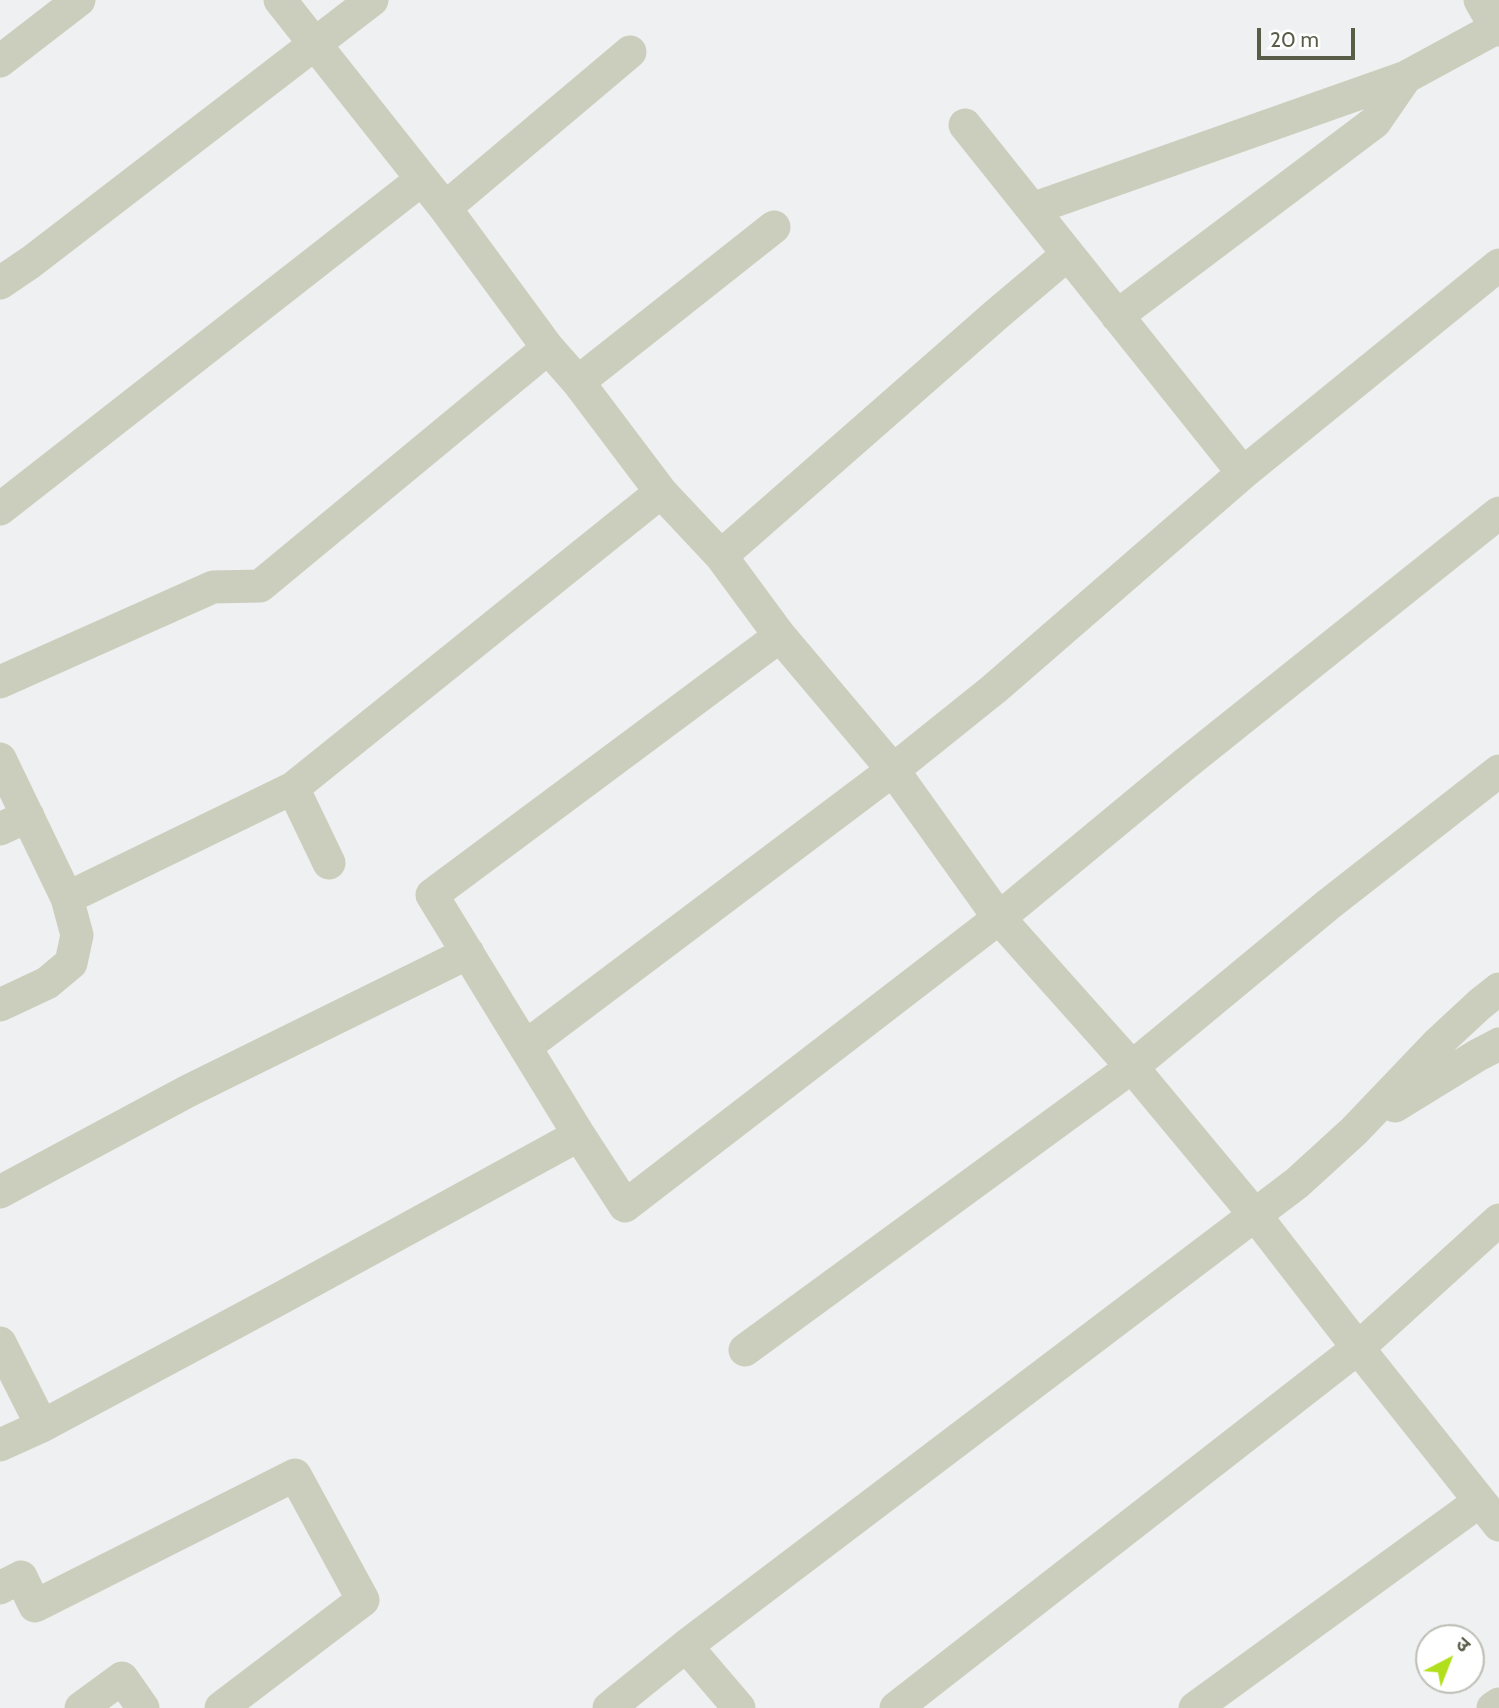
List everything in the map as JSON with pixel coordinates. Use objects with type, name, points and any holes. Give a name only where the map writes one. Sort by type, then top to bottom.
[{"type":"street","points":[[0,61],[79,0]]},
{"type":"street","points":[[280,0],[445,208],[548,348],[578,382],[662,492],[721,556],[780,636],[893,770],[999,918],[1132,1067],[1255,1215],[1490,1513],[1195,1708]]},
{"type":"street","points":[[0,283],[42,254],[372,0]]},
{"type":"street","points":[[1032,209],[1406,77],[1492,19]]},
{"type":"street","points":[[445,208],[630,52]]},
{"type":"street","points":[[1117,316],[1375,122],[1406,77]]},
{"type":"street","points":[[965,125],[1243,473]]},
{"type":"street","points":[[0,509],[421,180]]},
{"type":"street","points":[[578,382],[774,228]]},
{"type":"street","points":[[721,556],[1068,254]]},
{"type":"street","points":[[525,1047],[893,770],[994,689],[1243,473],[1499,265]]},
{"type":"street","points":[[0,682],[213,587],[260,586],[548,348]]},
{"type":"street","points":[[68,898],[293,788],[662,492]]},
{"type":"street","points":[[780,636],[432,895],[625,1206],[999,918],[1185,764],[1499,513]]},
{"type":"street","points":[[0,759],[14,823],[68,898],[77,935],[71,963],[47,983],[0,1005]]},
{"type":"street","points":[[746,1350],[1132,1067],[1329,904],[1499,771]]},
{"type":"street","points":[[293,788],[329,863]]},
{"type":"street","points":[[0,1192],[188,1091],[468,953]]},
{"type":"street","points":[[609,1708],[686,1646],[1297,1183],[1354,1131],[1439,1042],[1499,989]]},
{"type":"street","points":[[1354,1131],[1499,1044]]},
{"type":"street","points":[[0,1445],[42,1426],[293,1292],[579,1135]]},
{"type":"street","points":[[896,1708],[1358,1348],[1499,1220]]},
{"type":"street","points":[[0,1343],[42,1426]]},
{"type":"street","points":[[0,1588],[21,1577],[35,1606],[295,1475],[363,1600],[221,1708]]},
{"type":"street","points":[[686,1646],[739,1708]]},
{"type":"street","points":[[81,1708],[122,1678],[143,1708]]},
{"type":"street","points":[[1493,1708],[1499,1704]]}]
